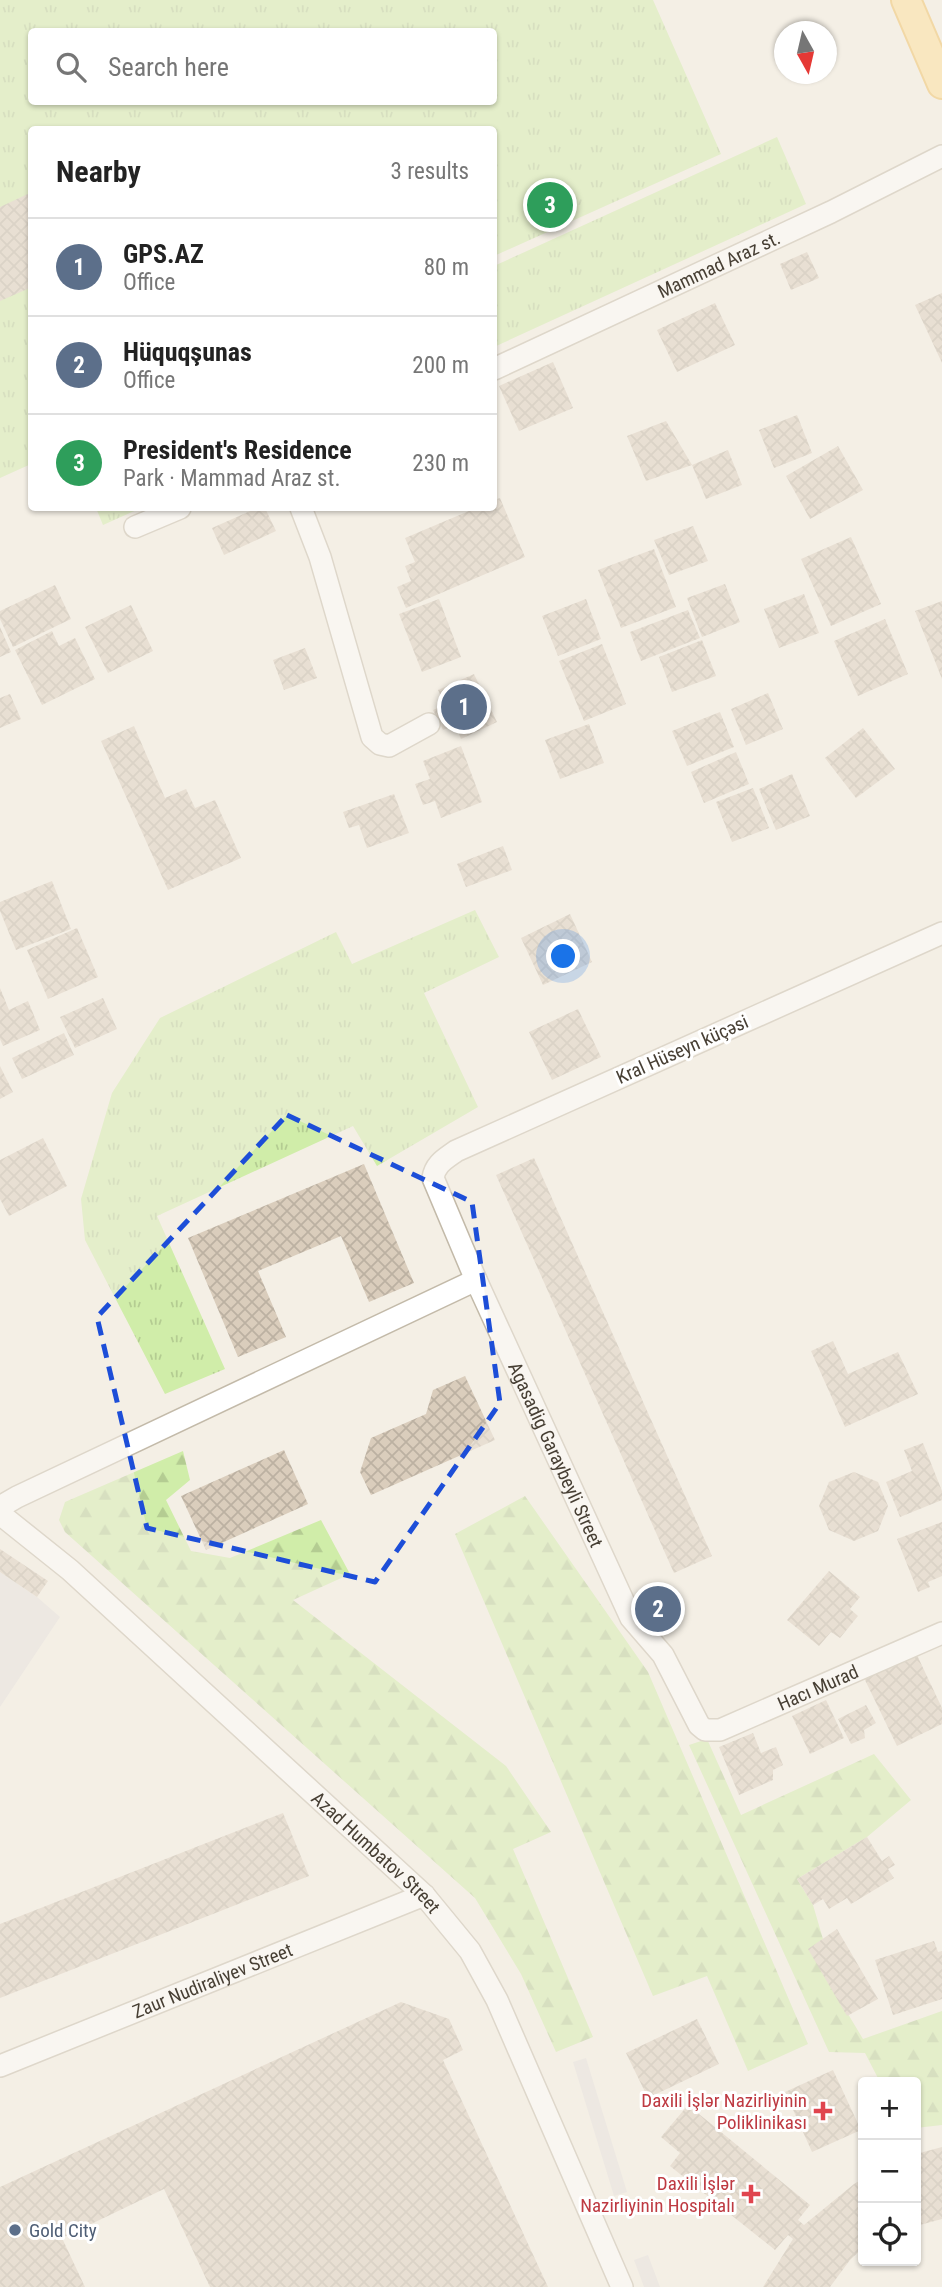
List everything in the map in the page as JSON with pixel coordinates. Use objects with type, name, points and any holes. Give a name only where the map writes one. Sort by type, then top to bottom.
[{"type":"main road","points":[[906,0],[942,84]]},
{"type":"street","name":"Mammad Araz st.","points":[[497,368],[831,212],[942,156]]},
{"type":"street","points":[[135,527],[173,511]]},
{"type":"street","points":[[302,511],[320,557],[372,737],[380,744],[389,746],[429,724]]},
{"type":"street","name":"Kral Hüseyn küçəsi","points":[[433,1178],[441,1161],[456,1151],[942,933]]},
{"type":"street","name":"Agasadig Garaybeyli Street","points":[[433,1178],[476,1280],[631,1618],[663,1655],[696,1720]]},
{"type":"street","points":[[0,1507],[476,1280]]},
{"type":"street","name":"Azad Humbatov Street","points":[[0,1514],[70,1570],[424,1895],[470,1951],[497,2000],[622,2287]]},
{"type":"street","name":"Hacı Murad","points":[[696,1720],[705,1730],[720,1730],[942,1633]]},
{"type":"street","name":"Zaur Nudiraliyev Street","points":[[0,2066],[424,1895]]},
{"type":"highlighted area","points":[[287,1115],[472,1202],[500,1403],[375,1582],[147,1528],[97,1317]]},
{"type":"green space","points":[[0,0],[653,0],[721,154],[497,255],[497,126],[28,126],[28,465],[0,478]]},
{"type":"green space","points":[[777,137],[806,204],[497,346],[497,265]]},
{"type":"green space","points":[[97,511],[134,511],[103,525]]},
{"type":"green space","points":[[475,910],[499,957],[424,993],[478,1107],[377,1166],[353,1126],[157,1216],[225,1369],[165,1394],[85,1240],[81,1199],[112,1093],[160,1018],[336,932],[352,964]]},
{"type":"green space","points":[[183,1451],[190,1480],[166,1500],[191,1551],[230,1558],[321,1520],[350,1574],[293,1600],[506,1766],[551,1832],[513,1849],[593,2037],[556,2052],[521,1974],[475,1898],[65,1532],[59,1520],[65,1502]]},
{"type":"green space","points":[[525,1496],[648,1672],[808,2044],[748,2071],[707,1976],[653,1996],[455,1534]]},
{"type":"green space","points":[[707,1739],[741,1815],[874,1754],[911,1800],[867,1837],[797,1879],[813,1905],[823,1939],[809,1949],[863,2039],[942,2011],[942,2125],[921,2127],[921,2077],[877,2077],[865,2053],[829,2052],[689,1745]]},
{"type":"shaded area","points":[[0,1572],[37,1597],[60,1617],[0,1707]]},
{"type":"shaded area","points":[[586,2058],[627,2192],[614,2196],[573,2062]]},
{"type":"shaded area","points":[[648,2255],[660,2287],[644,2287],[634,2260]]},
{"type":"building","points":[[28,194],[28,289],[0,301],[0,207]]},
{"type":"building","points":[[807,252],[819,278],[791,290],[780,264]]},
{"type":"building","points":[[942,293],[942,363],[915,305]]},
{"type":"building","points":[[715,303],[735,345],[677,372],[657,330]]},
{"type":"building","points":[[553,362],[573,408],[519,431],[499,386]]},
{"type":"building","points":[[797,415],[812,453],[774,468],[759,430]]},
{"type":"building","points":[[666,421],[692,465],[646,481],[627,436]]},
{"type":"building","points":[[838,446],[863,490],[810,519],[786,476]]},
{"type":"building","points":[[728,450],[742,485],[706,499],[692,465]]},
{"type":"building","points":[[500,498],[525,557],[406,608],[397,587],[411,581],[405,566],[415,562],[405,538],[469,511],[497,511],[497,499]]},
{"type":"building","points":[[250,511],[266,511],[276,531],[224,555],[212,528]]},
{"type":"building","points":[[693,526],[708,561],[669,575],[654,540]]},
{"type":"building","points":[[851,537],[881,604],[831,626],[801,559]]},
{"type":"building","points":[[654,549],[676,607],[621,628],[598,570]]},
{"type":"building","points":[[725,584],[740,622],[702,637],[687,598]]},
{"type":"building","points":[[55,585],[71,619],[13,647],[0,619],[0,611]]},
{"type":"building","points":[[804,594],[819,633],[779,648],[764,609]]},
{"type":"building","points":[[439,599],[461,657],[422,672],[399,614]]},
{"type":"building","points":[[586,599],[601,639],[558,656],[542,616]]},
{"type":"building","points":[[942,601],[942,679],[915,611]]},
{"type":"building","points":[[131,605],[153,651],[108,673],[85,627]]},
{"type":"building","points":[[688,610],[700,638],[641,661],[630,632]]},
{"type":"building","points":[[885,619],[908,674],[858,696],[834,641]]},
{"type":"building","points":[[0,627],[11,652],[0,657]]},
{"type":"building","points":[[52,631],[59,646],[75,638],[95,679],[42,705],[15,650]]},
{"type":"building","points":[[702,640],[716,676],[672,692],[659,657]]},
{"type":"building","points":[[602,644],[626,704],[584,721],[559,661]]},
{"type":"building","points":[[305,648],[317,678],[284,690],[273,660]]},
{"type":"building","points":[[474,674],[497,722],[461,739],[455,725],[443,730],[433,710],[445,705],[438,690]]},
{"type":"building","points":[[768,693],[783,729],[746,745],[731,709]]},
{"type":"building","points":[[10,694],[21,719],[0,728],[0,698]]},
{"type":"building","points":[[720,712],[734,747],[687,766],[672,731]]},
{"type":"building","points":[[589,724],[604,763],[560,779],[545,740]]},
{"type":"building","points":[[134,726],[165,798],[186,789],[195,808],[215,800],[241,858],[168,890],[101,741]]},
{"type":"building","points":[[863,728],[895,769],[856,798],[825,758]]},
{"type":"building","points":[[461,746],[482,802],[441,818],[435,801],[423,805],[415,784],[430,779],[423,761]]},
{"type":"building","points":[[736,752],[749,784],[704,803],[691,772]]},
{"type":"building","points":[[792,774],[810,816],[776,830],[759,789]]},
{"type":"building","points":[[753,788],[769,828],[732,842],[716,802]]},
{"type":"building","points":[[394,794],[409,833],[367,848],[359,825],[349,828],[343,812]]},
{"type":"building","points":[[503,846],[512,870],[466,887],[457,864]]},
{"type":"building","points":[[52,881],[71,929],[16,950],[0,911],[0,902]]},
{"type":"building","points":[[570,914],[592,962],[543,985],[521,938]]},
{"type":"building","points":[[77,928],[98,977],[48,999],[27,950]]},
{"type":"building","points":[[0,988],[9,1010],[28,1001],[40,1030],[3,1046],[0,1039]]},
{"type":"building","points":[[103,998],[117,1029],[75,1048],[60,1017]]},
{"type":"building","points":[[578,1009],[601,1057],[552,1080],[529,1032]]},
{"type":"building","points":[[64,1033],[74,1055],[22,1079],[12,1058]]},
{"type":"building","points":[[0,1066],[13,1092],[0,1099]]},
{"type":"building","points":[[43,1138],[67,1186],[9,1216],[0,1199],[0,1160]]},
{"type":"building","points":[[534,1158],[712,1556],[674,1573],[496,1175]]},
{"type":"building","points":[[364,1164],[414,1283],[369,1302],[341,1236],[258,1271],[286,1337],[238,1357],[188,1238]]},
{"type":"building","points":[[833,1341],[848,1374],[898,1352],[918,1394],[845,1427],[811,1351]]},
{"type":"building","points":[[465,1376],[495,1440],[371,1495],[360,1472],[371,1438],[426,1414],[433,1390]]},
{"type":"building","points":[[923,1443],[942,1491],[942,1500],[900,1517],[886,1482],[912,1471],[904,1450]]},
{"type":"building","points":[[284,1450],[308,1504],[206,1550],[181,1496]]},
{"type":"building","points":[[854,1472],[878,1482],[888,1506],[878,1531],[854,1541],[829,1530],[819,1506],[829,1482]]},
{"type":"building","points":[[942,1522],[942,1576],[928,1582],[930,1587],[918,1592],[897,1539]]},
{"type":"building","points":[[0,1549],[48,1581],[37,1597],[0,1572]]},
{"type":"building","points":[[829,1571],[860,1597],[850,1609],[858,1616],[840,1638],[831,1632],[819,1646],[787,1620]]},
{"type":"building","points":[[916,1653],[942,1708],[942,1724],[897,1746],[864,1678]]},
{"type":"building","points":[[826,1700],[844,1738],[810,1754],[792,1716]]},
{"type":"building","points":[[866,1705],[876,1723],[864,1730],[865,1738],[851,1744],[838,1719]]},
{"type":"building","points":[[753,1733],[761,1753],[776,1747],[783,1765],[773,1770],[773,1780],[739,1795],[719,1747]]},
{"type":"building","points":[[283,1813],[309,1876],[0,1998],[0,1924]]},
{"type":"building","points":[[867,1837],[882,1861],[889,1856],[895,1865],[888,1869],[894,1878],[851,1904],[847,1898],[829,1909],[823,1899],[813,1905],[797,1879]]},
{"type":"building","points":[[837,1929],[878,1999],[847,2016],[808,1949]]},
{"type":"building","points":[[934,1941],[938,1952],[942,1951],[942,1999],[893,2015],[875,1960]]},
{"type":"building","points":[[401,2002],[449,2019],[463,2050],[443,2060],[548,2287],[210,2287],[164,2189],[62,2238],[85,2287],[0,2287],[0,2187]]},
{"type":"building","points":[[697,2019],[719,2064],[648,2098],[626,2053]]},
{"type":"building","name":"Daxili İşlər Nazirliyinin Poliklinikası","points":[[833,2070],[858,2124],[858,2131],[812,2152],[785,2092]]},
{"type":"building","name":"Daxili İşlər Nazirliyinin Hospitalı","points":[[688,2105],[810,2205],[798,2220],[804,2225],[858,2182],[858,2253],[830,2287],[763,2287],[793,2239],[788,2235],[775,2250],[670,2166],[680,2153],[661,2137]]},
{"type":"building","points":[[942,2147],[942,2219],[921,2225],[921,2203],[921,2153]]},
{"type":"place","name":"President's Residence","points":[[550,205]]},
{"type":"place","name":"GPS.AZ","points":[[464,707]]},
{"type":"place","name":"Hüquqşunas","points":[[658,1609]]},
{"type":"place","name":"Daxili İşlər Nazirliyinin Poliklinikası","points":[[823,2111]]},
{"type":"place","name":"Daxili İşlər Nazirliyinin Hospitalı","points":[[751,2194]]},
{"type":"place","name":"Gold City","points":[[15,2230]]}]
